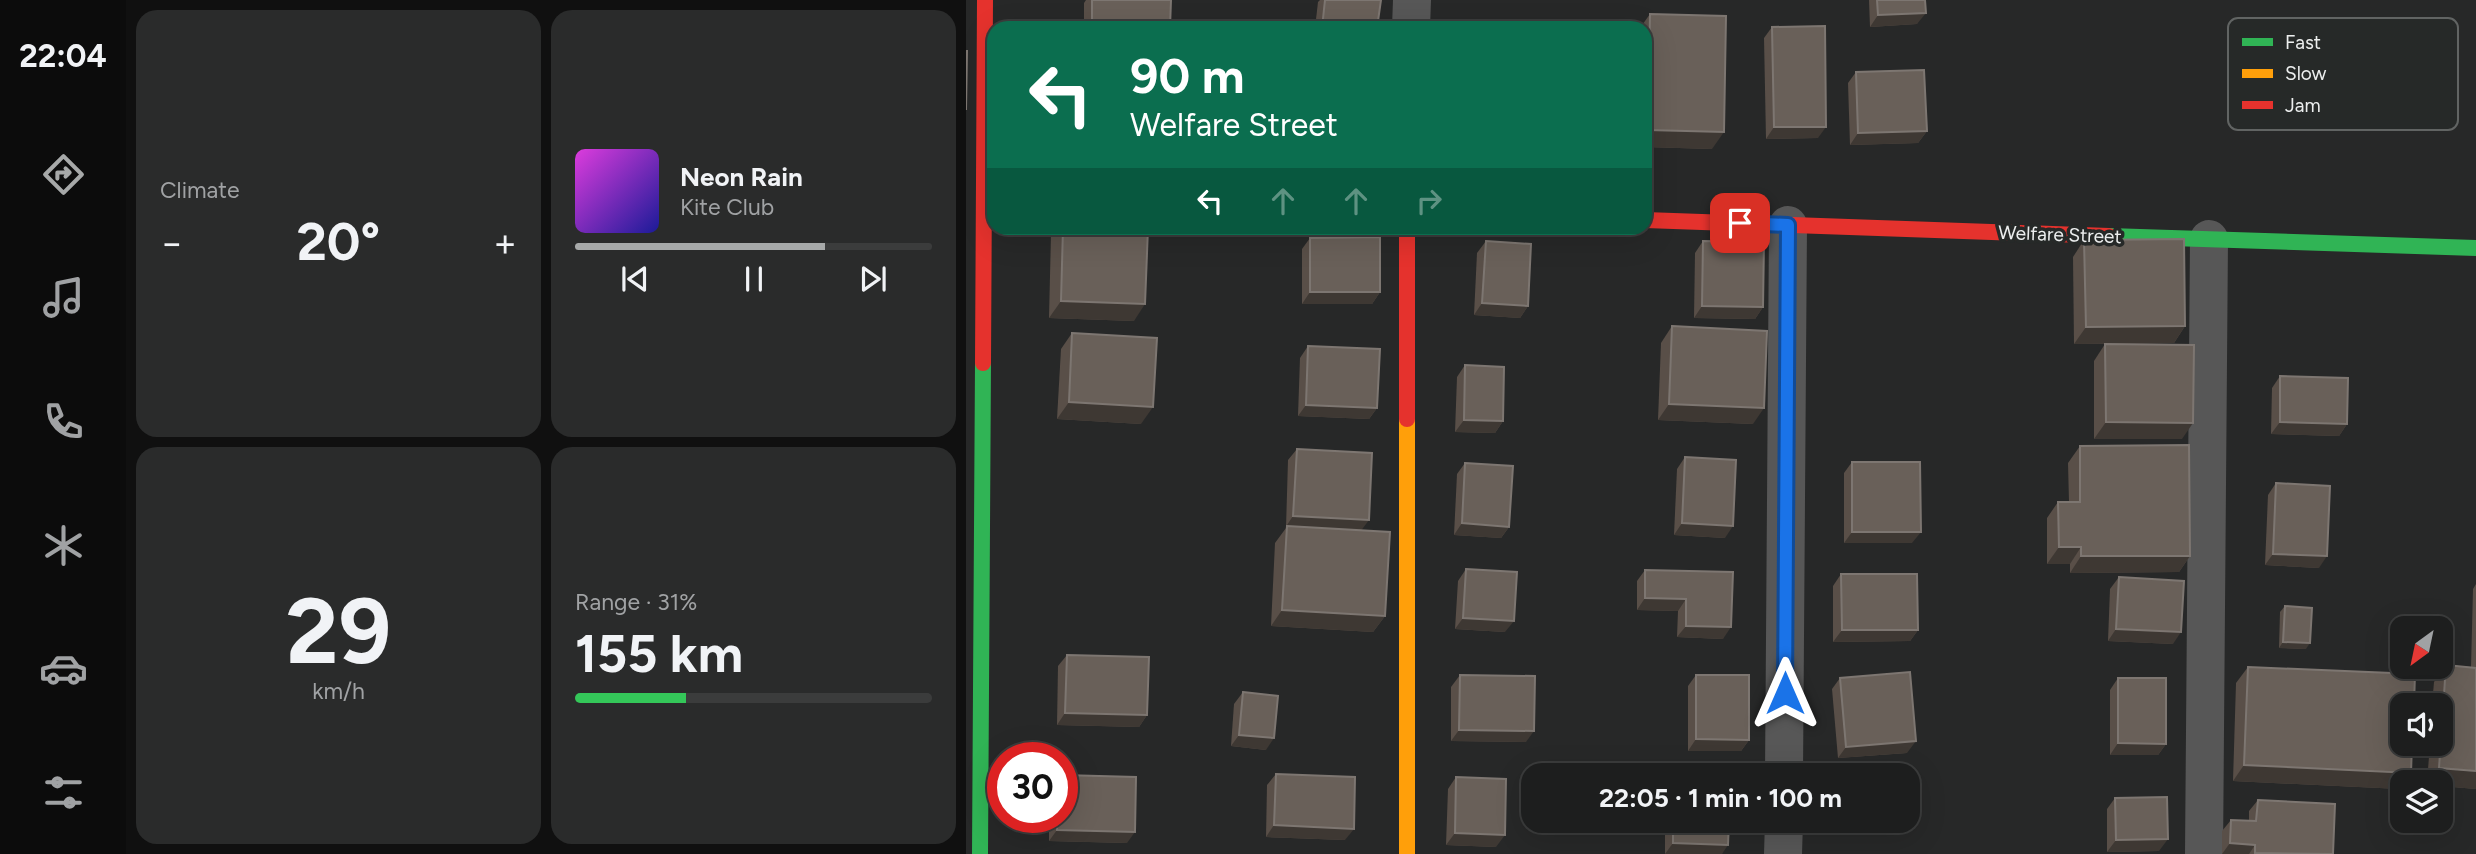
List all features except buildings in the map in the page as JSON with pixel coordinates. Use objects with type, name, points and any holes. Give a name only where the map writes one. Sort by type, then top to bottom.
[{"type":"street","points":[[980,854],[981,199],[985,0]]},
{"type":"street","points":[[1411,21],[1412,0]]},
{"type":"street","name":"Welfare Street","points":[[1652,220],[2476,248]]},
{"type":"street","points":[[1784,763],[1788,225]]},
{"type":"street","points":[[1407,235],[1407,854]]},
{"type":"street","points":[[2204,854],[2209,239]]},
{"type":"street","points":[[1783,854],[1784,833]]},
{"type":"traffic: fast","points":[[2109,236],[2476,248]]},
{"type":"traffic: fast","points":[[980,854],[983,363]]},
{"type":"traffic: slow","points":[[1407,419],[1407,854]]},
{"type":"traffic: jam","points":[[983,363],[985,0]]},
{"type":"traffic: jam","points":[[1652,220],[2109,236]]},
{"type":"traffic: jam","points":[[1407,235],[1407,419]]},
{"type":"route","points":[[1740,223],[1788,225],[1785,693]]}]
